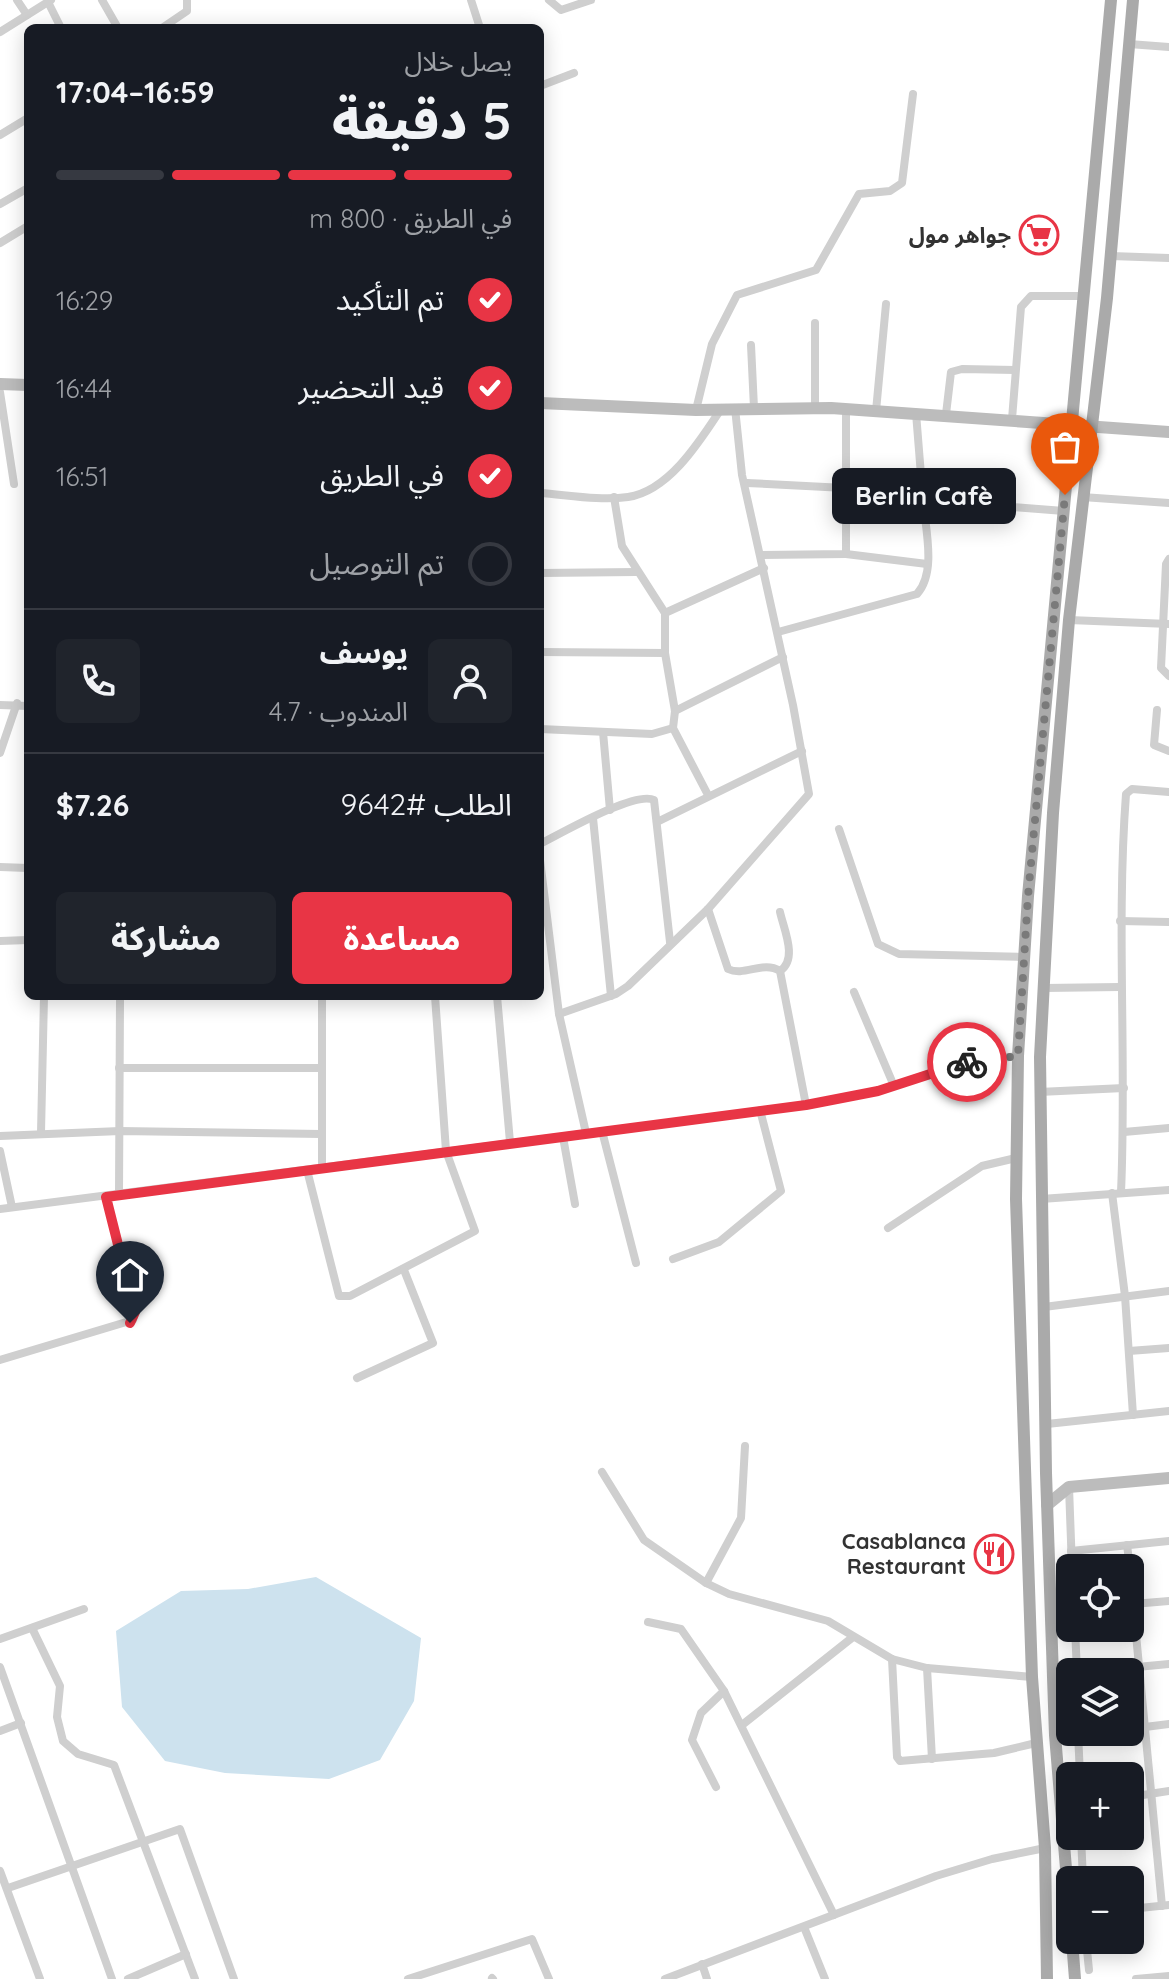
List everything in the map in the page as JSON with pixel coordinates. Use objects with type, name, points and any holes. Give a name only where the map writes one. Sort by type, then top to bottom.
[{"type":"main road","points":[[1047,1979],[1045,1848],[1032,1677],[1016,1158],[1018,1056],[1024,957],[1111,0]]},
{"type":"main road","points":[[1066,1866],[1055,1735],[1047,1505],[1039,1092],[1069,620],[1111,256],[1133,0]]},
{"type":"main road","points":[[1072,1954],[1073,1976]]},
{"type":"street","points":[[17,0],[27,15]]},
{"type":"street","points":[[102,0],[116,24]]},
{"type":"street","points":[[168,24],[187,11],[187,0]]},
{"type":"street","points":[[471,0],[479,24]]},
{"type":"street","points":[[549,0],[561,10],[591,0]]},
{"type":"street","points":[[0,32],[50,1],[59,24]]},
{"type":"street","points":[[1129,44],[1169,47]]},
{"type":"street","points":[[544,84],[574,73]]},
{"type":"street","points":[[696,410],[712,344],[737,295],[816,270],[859,194],[890,191],[902,183],[913,94]]},
{"type":"street","points":[[0,135],[24,120]]},
{"type":"street","points":[[0,204],[24,190]]},
{"type":"street","points":[[0,243],[24,228]]},
{"type":"street","points":[[1111,256],[1169,258]]},
{"type":"street","points":[[1012,419],[1021,307],[1025,300],[1031,296],[1085,296]]},
{"type":"street","points":[[876,411],[886,304]]},
{"type":"street","points":[[815,323],[815,408]]},
{"type":"street","points":[[751,345],[754,408]]},
{"type":"street","points":[[946,414],[951,372],[962,369],[1015,370]]},
{"type":"street","points":[[0,384],[24,385]]},
{"type":"street","points":[[0,392],[14,484]]},
{"type":"street","points":[[544,403],[696,410],[815,408],[916,412],[1169,432]]},
{"type":"street","points":[[559,1014],[611,996],[628,986],[670,942],[708,909],[807,798],[802,751],[778,632],[728,408]]},
{"type":"street","points":[[544,493],[614,497],[642,493],[683,461],[728,408]]},
{"type":"street","points":[[846,409],[846,554]]},
{"type":"street","points":[[778,632],[906,600],[924,587],[927,564],[916,412]]},
{"type":"street","points":[[747,483],[845,488]]},
{"type":"street","points":[[614,497],[622,546],[665,613],[665,653],[675,711],[673,728],[708,795]]},
{"type":"street","points":[[1082,497],[1169,503]]},
{"type":"street","points":[[923,500],[1064,511]]},
{"type":"street","points":[[762,555],[846,554],[927,564]]},
{"type":"street","points":[[1169,559],[1161,668],[1169,676]]},
{"type":"street","points":[[665,613],[764,568]]},
{"type":"street","points":[[544,573],[636,572]]},
{"type":"street","points":[[1069,620],[1166,624]]},
{"type":"street","points":[[544,652],[665,653]]},
{"type":"street","points":[[675,711],[783,657]]},
{"type":"street","points":[[0,753],[17,703]]},
{"type":"street","points":[[0,705],[24,705]]},
{"type":"street","points":[[1157,710],[1154,745],[1169,751]]},
{"type":"street","points":[[544,729],[652,734],[673,728]]},
{"type":"street","points":[[603,732],[610,810]]},
{"type":"street","points":[[657,822],[802,751]]},
{"type":"street","points":[[1133,1415],[1116,1193],[1124,1132],[1120,921],[1126,794],[1132,789],[1169,792]]},
{"type":"street","points":[[544,842],[610,810],[648,797],[657,804],[670,942]]},
{"type":"street","points":[[593,818],[611,996]]},
{"type":"street","points":[[839,829],[869,922],[885,948],[899,954],[1024,957]]},
{"type":"street","points":[[0,867],[24,868]]},
{"type":"street","points":[[544,892],[559,1014],[586,1133]]},
{"type":"street","points":[[708,909],[728,969],[734,972],[770,966],[780,971]]},
{"type":"street","points":[[780,912],[790,957],[786,967],[780,971]]},
{"type":"street","points":[[1120,921],[1169,922]]},
{"type":"street","points":[[0,941],[24,940]]},
{"type":"street","points":[[780,971],[806,1105]]},
{"type":"street","points":[[1044,988],[1120,987]]},
{"type":"street","points":[[854,992],[894,1086]]},
{"type":"street","points":[[41,1133],[44,1000]]},
{"type":"street","points":[[119,1195],[120,1000]]},
{"type":"street","points":[[322,1000],[322,1168]]},
{"type":"street","points":[[307,1170],[339,1296],[350,1296],[475,1231],[446,1151],[435,1000]]},
{"type":"street","points":[[497,1000],[510,1142]]},
{"type":"street","points":[[0,1209],[806,1105],[894,1086],[961,1063],[1018,1056]]},
{"type":"street","points":[[119,1068],[322,1068]]},
{"type":"street","points":[[1039,1092],[1124,1088]]},
{"type":"street","points":[[673,1259],[719,1242],[781,1191],[760,1110]]},
{"type":"street","points":[[1124,1132],[1169,1128]]},
{"type":"street","points":[[0,1136],[120,1131],[321,1134]]},
{"type":"street","points":[[602,1131],[636,1263]]},
{"type":"street","points":[[563,1137],[575,1204]]},
{"type":"street","points":[[0,1151],[12,1207]]},
{"type":"street","points":[[888,1228],[982,1166],[1016,1158]]},
{"type":"street","points":[[1040,1199],[1169,1190]]},
{"type":"street","points":[[0,1360],[133,1320],[135,1312],[106,1197]]},
{"type":"street","points":[[357,1378],[433,1343],[404,1270]]},
{"type":"street","points":[[1044,1307],[1169,1291]]},
{"type":"street","points":[[1129,1351],[1169,1348]]},
{"type":"street","points":[[1047,1424],[1169,1411]]},
{"type":"street","points":[[706,1583],[741,1518],[745,1446]]},
{"type":"street","points":[[602,1472],[644,1540],[706,1583],[729,1594],[816,1616],[892,1659],[927,1668],[1032,1677]]},
{"type":"street","points":[[1046,1473],[1069,1487]]},
{"type":"street","points":[[1047,1505],[1069,1487],[1169,1478]]},
{"type":"street","points":[[1069,1487],[1071,1554]]},
{"type":"street","points":[[1071,1551],[1169,1541]]},
{"type":"street","points":[[1127,1545],[1128,1554]]},
{"type":"street","points":[[1144,1603],[1169,1601]]},
{"type":"street","points":[[0,1639],[84,1609]]},
{"type":"street","points":[[648,1622],[681,1629],[724,1691],[834,1915]]},
{"type":"street","points":[[32,1628],[60,1686],[57,1717],[63,1741],[78,1754],[114,1765],[195,1979]]},
{"type":"street","points":[[742,1725],[853,1637]]},
{"type":"street","points":[[892,1659],[897,1757],[903,1761],[994,1753],[1036,1743]]},
{"type":"street","points":[[1144,1666],[1169,1664]]},
{"type":"street","points":[[0,1667],[112,1979]]},
{"type":"street","points":[[927,1668],[932,1759]]},
{"type":"street","points":[[716,1787],[692,1740],[701,1713],[724,1691]]},
{"type":"street","points":[[1144,1717],[1156,1842],[1166,1906],[1144,1908]]},
{"type":"street","points":[[0,1731],[21,1723]]},
{"type":"street","points":[[1145,1727],[1169,1724]]},
{"type":"street","points":[[1144,1795],[1169,1791]]},
{"type":"street","points":[[8,1888],[143,1840],[181,1830],[234,1979]]},
{"type":"street","points":[[1156,1842],[1169,1841]]},
{"type":"street","points":[[665,1979],[950,1872],[1045,1848]]},
{"type":"street","points":[[0,1871],[40,1979]]},
{"type":"street","points":[[804,1927],[825,1979]]},
{"type":"street","points":[[408,1979],[532,1939],[549,1979]]},
{"type":"street","points":[[128,1979],[186,1954]]},
{"type":"street","points":[[1087,1954],[1089,1970]]},
{"type":"street","points":[[702,1964],[707,1979]]},
{"type":"street","points":[[1136,1979],[1163,1977]]},
{"type":"water","points":[[316,1577],[421,1638],[414,1701],[380,1760],[329,1779],[225,1773],[165,1761],[122,1707],[116,1631],[181,1591],[248,1589]]},
{"type":"way so far","points":[[967,1062],[1018,1056],[1028,896],[1065,495]]},
{"type":"place","name":"جواهر مول","points":[[1039,235]]},
{"type":"place","name":"Berlin Cafè","points":[[1065,495]]},
{"type":"place","name":"Casablanca Restaurant","points":[[994,1554]]},
{"type":"route","points":[[130,1323],[135,1312],[106,1197],[806,1105],[878,1091],[967,1062]]}]
